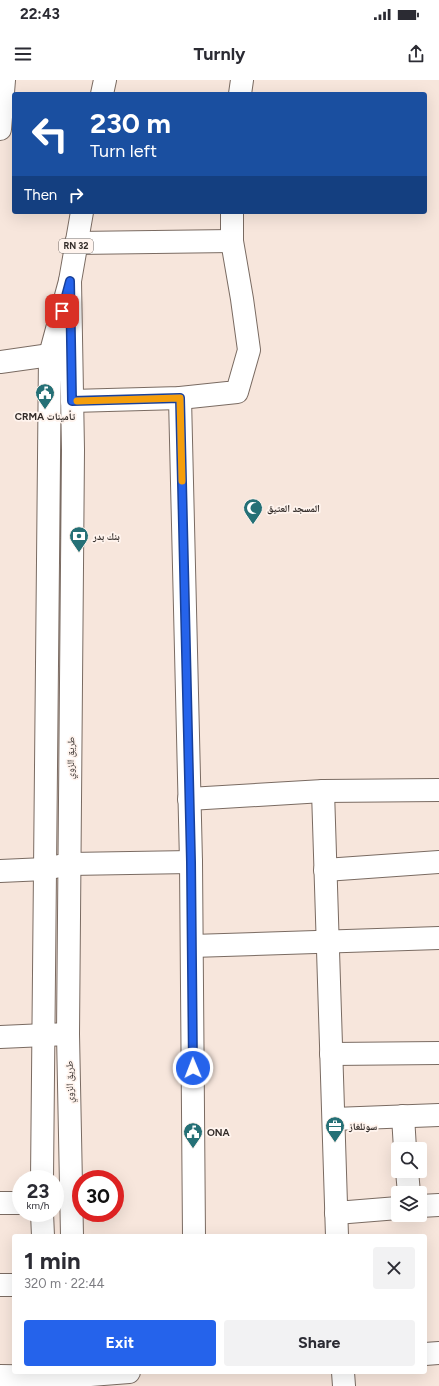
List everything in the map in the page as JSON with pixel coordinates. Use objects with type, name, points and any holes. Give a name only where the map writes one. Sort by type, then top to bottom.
[{"type":"street","points":[[0,129],[4,80]]},
{"type":"street","points":[[102,92],[105,80]]},
{"type":"street","points":[[240,92],[242,80]]},
{"type":"street","name":"طريق الزوي","points":[[42,1170],[50,355],[70,281],[82,214]]},
{"type":"street","points":[[72,401],[180,398],[237,392],[249,350],[232,241],[232,214]]},
{"type":"street","points":[[76,243],[232,241]]},
{"type":"street","name":"طريق الزوي","points":[[70,281],[73,466],[68,1034],[72,1234]]},
{"type":"street","points":[[0,362],[50,355],[72,355]]},
{"type":"street","points":[[180,398],[190,799],[194,1234]]},
{"type":"street","points":[[190,799],[323,791],[439,790]]},
{"type":"street","points":[[323,791],[337,1234]]},
{"type":"street","points":[[0,871],[45,869],[69,864],[191,862]]},
{"type":"street","points":[[325,870],[439,862]]},
{"type":"street","points":[[192,946],[439,938]]},
{"type":"street","points":[[0,1037],[68,1034]]},
{"type":"street","points":[[331,1054],[439,1053]]},
{"type":"street","points":[[334,1119],[439,1115]]},
{"type":"street","points":[[403,1116],[405,1142]]},
{"type":"street","points":[[0,1203],[12,1203]]},
{"type":"street","points":[[427,1206],[439,1205]]},
{"type":"street","points":[[336,1213],[391,1209]]},
{"type":"street","points":[[42,1222],[43,1234]]},
{"type":"street","points":[[0,1285],[12,1285]]},
{"type":"street","points":[[427,1354],[439,1353]]},
{"type":"street","points":[[0,1376],[65,1377],[103,1374]]},
{"type":"street","points":[[343,1374],[344,1386]]},
{"type":"slow traffic","points":[[77,401],[180,398],[182,481]]},
{"type":"place","name":"CRMA تأمينات","points":[[45,410]]},
{"type":"place","name":"المسجد العتيق","points":[[253,525]]},
{"type":"place","name":"بنك بدر","points":[[79,553]]},
{"type":"place","name":"سونلغاز","points":[[335,1143]]},
{"type":"place","name":"ONA","points":[[193,1149]]},
{"type":"route","points":[[62,311],[70,281],[72,401],[180,398],[191,862],[193,1068]]}]
